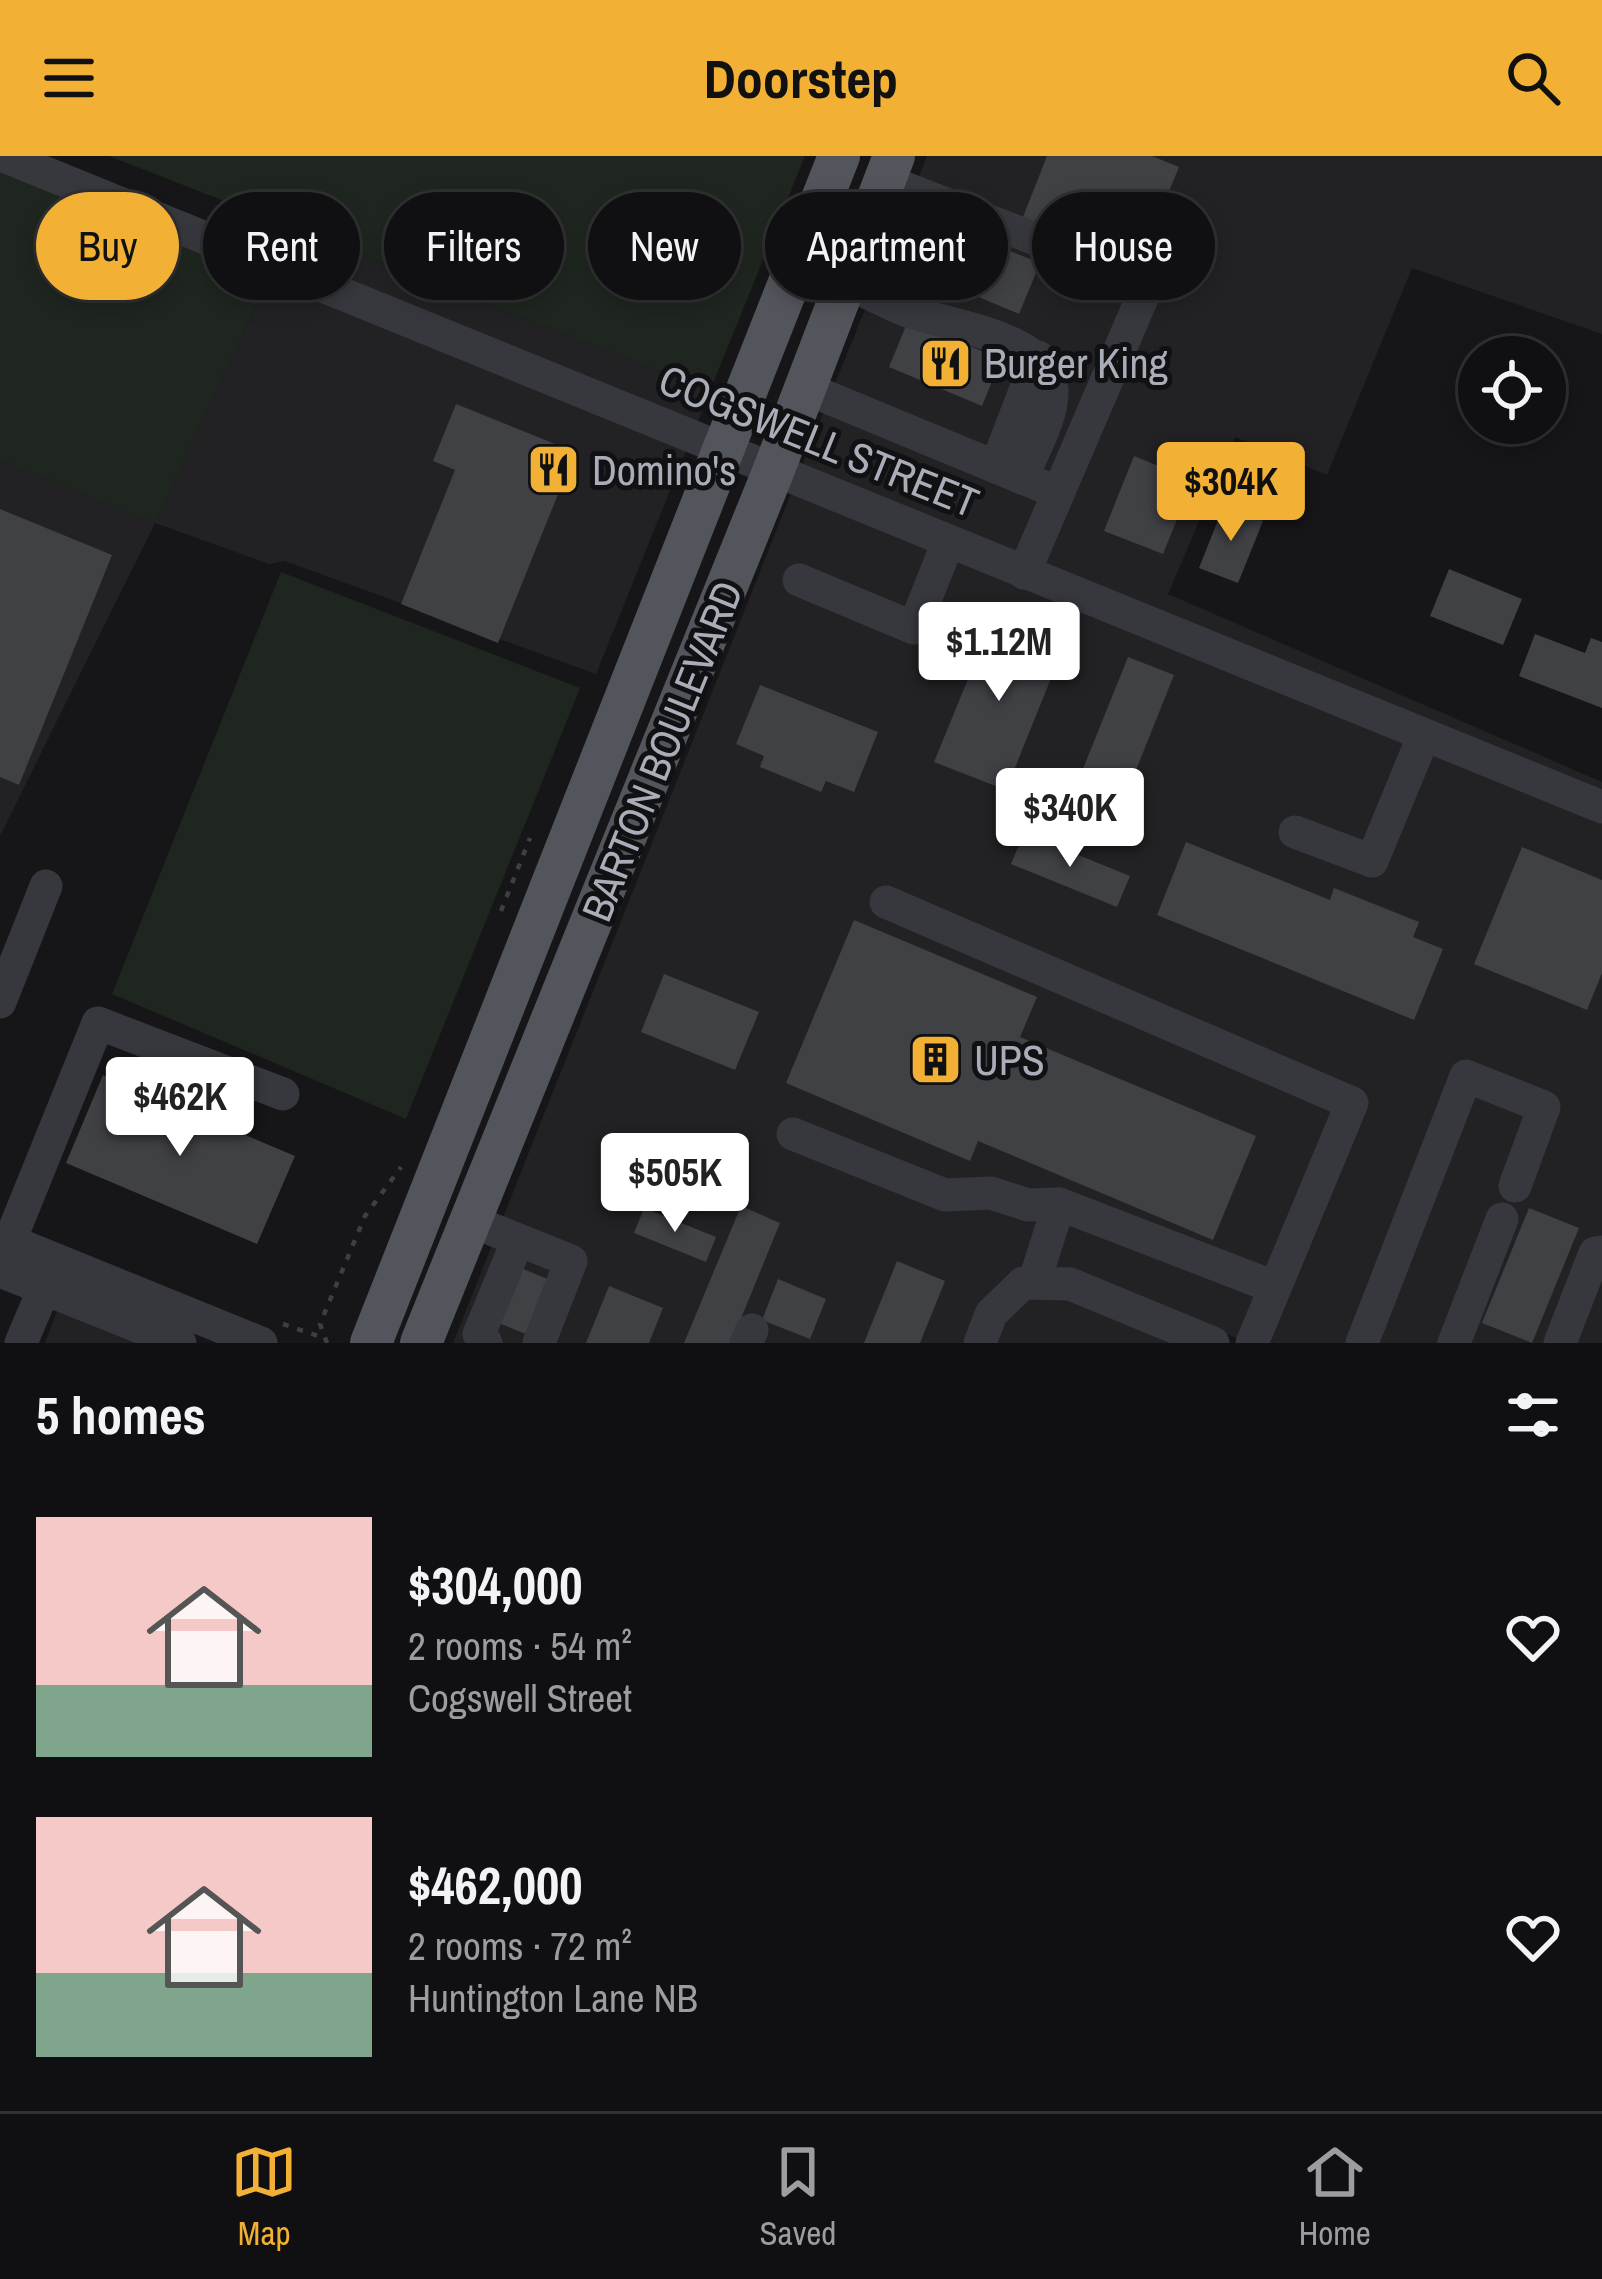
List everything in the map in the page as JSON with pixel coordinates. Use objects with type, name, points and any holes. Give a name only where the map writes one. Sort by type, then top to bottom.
[{"type":"main road","name":"BARTON BOULEVARD","points":[[371,1343],[839,156]]},
{"type":"main road","name":"BARTON BOULEVARD","points":[[421,1343],[579,959],[839,300]]},
{"type":"main road","points":[[529,939],[579,959]]},
{"type":"street","name":"COGSWELL STREET","points":[[4,156],[1602,807]]},
{"type":"street","points":[[884,164],[1142,280],[1145,291],[1024,573]]},
{"type":"street","points":[[883,300],[904,310],[955,321],[1038,357],[1009,472]]},
{"type":"street","points":[[806,388],[1059,493]]},
{"type":"street","points":[[799,580],[914,628],[948,542]]},
{"type":"street","points":[[1295,832],[1372,861],[1424,735]]},
{"type":"street","points":[[0,1002],[46,886]]},
{"type":"street","points":[[886,902],[1352,1103],[1252,1343]]},
{"type":"street","points":[[261,1343],[150,1314],[3,1253],[98,1023],[283,1094]]},
{"type":"street","points":[[1362,1343],[1466,1076],[1544,1108],[1515,1186]]},
{"type":"street","points":[[793,1134],[945,1195],[991,1192],[1028,1205],[1059,1204],[1274,1287]]},
{"type":"street","points":[[1034,1283],[1059,1204]]},
{"type":"street","points":[[1454,1343],[1502,1219]]},
{"type":"street","points":[[471,1221],[571,1262],[539,1343]]},
{"type":"street","points":[[486,1343],[478,1334],[518,1240]]},
{"type":"street","points":[[1560,1343],[1594,1253],[1602,1252]]},
{"type":"street","points":[[21,1343],[50,1274]]},
{"type":"street","points":[[980,1343],[991,1313],[1023,1283],[1070,1284],[1213,1343]]},
{"type":"street","points":[[150,1314],[180,1343]]},
{"type":"path","points":[[316,1336],[336,1343]]},
{"type":"shaded area","points":[[109,156],[805,156],[790,192],[765,192],[765,255],[710,391],[477,300],[564,300],[564,192],[384,192],[384,264],[360,254],[360,192],[203,193]]},
{"type":"shaded area","points":[[927,156],[1602,156],[1602,334],[1412,268],[1327,475],[1235,437],[1168,594],[1602,782],[1602,792],[801,468],[869,300],[1008,300],[1008,192],[912,192]]},
{"type":"shaded area","points":[[0,169],[56,192],[36,192],[36,300],[179,300],[179,243],[203,253],[203,300],[259,300],[155,523],[0,460]]},
{"type":"shaded area","points":[[360,254],[384,264],[384,297],[360,288]]},
{"type":"shaded area","points":[[259,300],[317,300],[686,451],[596,674],[285,561],[269,564],[155,523],[0,836],[0,460],[155,522]]},
{"type":"shaded area","points":[[390,300],[477,300],[710,391],[696,426]]},
{"type":"shaded area","points":[[791,494],[1602,822],[1602,1343],[1249,1343],[1075,1271],[976,1308],[963,1343],[453,1343]]},
{"type":"shaded area","points":[[281,572],[580,688],[406,1119],[112,994]]},
{"type":"shaded area","points":[[1030,1298],[1068,1298],[1176,1343],[996,1343],[1004,1322]]},
{"type":"shaded area","points":[[58,1309],[142,1343],[45,1343]]},
{"type":"building","points":[[1047,156],[1152,156],[1179,167],[1169,192],[1033,192]]},
{"type":"building","points":[[1032,194],[1032,221],[1023,217]]},
{"type":"building","points":[[1008,250],[1032,260],[1032,282],[1019,314],[986,300],[1008,300]]},
{"type":"building","name":"Burger King","points":[[908,321],[1001,359],[982,406],[889,367]]},
{"type":"building","points":[[456,404],[575,452],[498,643],[401,604],[455,470],[433,461]]},
{"type":"building","points":[[1134,456],[1193,480],[1163,554],[1104,531]]},
{"type":"building","points":[[1224,505],[1263,521],[1238,583],[1199,568]]},
{"type":"building","points":[[0,509],[112,555],[19,785],[0,777]]},
{"type":"building","points":[[1449,569],[1522,599],[1503,645],[1430,616]]},
{"type":"building","points":[[993,618],[1064,646],[1006,790],[934,762]]},
{"type":"building","points":[[1535,634],[1585,653],[1591,638],[1602,642],[1602,708],[1519,676]]},
{"type":"building","points":[[1128,657],[1174,675],[1108,840],[1062,821]]},
{"type":"building","points":[[760,685],[878,732],[854,792],[826,781],[821,792],[760,767],[764,756],[736,744]]},
{"type":"building","points":[[1024,833],[1130,876],[1117,907],[1011,864]]},
{"type":"building","points":[[1186,842],[1330,900],[1334,888],[1419,922],[1413,937],[1443,949],[1414,1020],[1157,915]]},
{"type":"building","points":[[1522,847],[1602,880],[1602,973],[1587,1010],[1474,964]]},
{"type":"building","name":"UPS","points":[[854,920],[1037,997],[1020,1037],[1256,1136],[1213,1240],[978,1141],[970,1161],[786,1083]]},
{"type":"building","points":[[664,974],[759,1012],[735,1070],[641,1032]]},
{"type":"building","points":[[103,1075],[295,1156],[257,1244],[66,1163]]},
{"type":"building","points":[[741,1206],[780,1223],[731,1343],[684,1343]]},
{"type":"building","points":[[644,1208],[716,1237],[706,1262],[634,1233]]},
{"type":"building","points":[[1529,1208],[1579,1228],[1532,1343],[1482,1323]]},
{"type":"building","points":[[897,1261],[945,1281],[920,1343],[864,1343]]},
{"type":"building","points":[[516,1266],[550,1280],[528,1335],[494,1321]]},
{"type":"building","points":[[778,1279],[826,1299],[810,1339],[762,1320]]},
{"type":"building","points":[[609,1286],[663,1308],[649,1343],[586,1343]]},
{"type":"place","name":"Burger King","points":[[945,363]]},
{"type":"place","name":"Domino's","points":[[553,470]]},
{"type":"place","name":"UPS","points":[[935,1060]]}]
